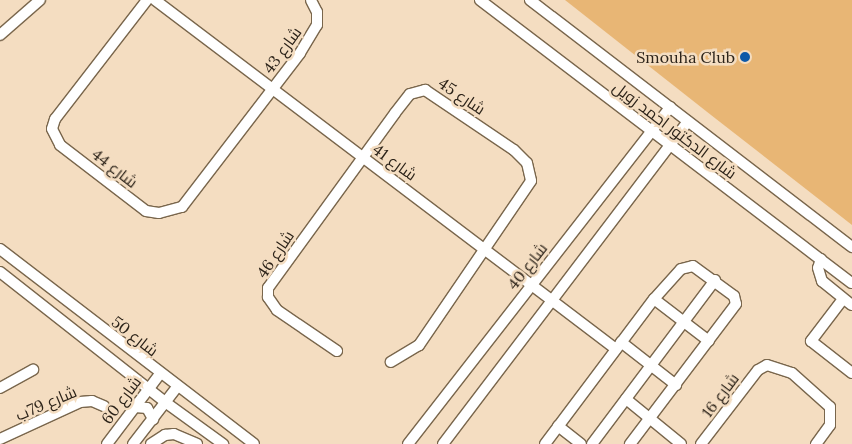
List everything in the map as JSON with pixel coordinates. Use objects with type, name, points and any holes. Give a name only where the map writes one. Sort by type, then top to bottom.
[{"type":"street","points":[[0,36],[40,0]]},
{"type":"street","name":"شارع 44","points":[[147,0],[55,120],[52,129],[60,145],[146,211],[171,212],[182,207],[273,89]]},
{"type":"street","name":"شارع 41","points":[[155,0],[553,300],[676,384]]},
{"type":"street","name":"شارع 43","points":[[273,89],[314,32],[318,18],[312,0]]},
{"type":"street","name":"شارع الدكتور احمد زويل","points":[[480,0],[852,284]]},
{"type":"street","name":"شارع الدكتور احمد زويل","points":[[530,0],[852,247]]},
{"type":"street","name":"شارع 45","points":[[364,157],[410,94],[425,90],[514,150],[530,168],[530,188],[485,248]]},
{"type":"street","name":"شارع 40","points":[[408,444],[670,106]]},
{"type":"street","points":[[443,444],[688,121]]},
{"type":"street","name":"شارع 46","points":[[337,351],[277,310],[268,297],[268,288],[364,157]]},
{"type":"street","points":[[391,362],[419,345],[485,248]]},
{"type":"street","name":"شارع 50","points":[[0,249],[160,374],[254,444]]},
{"type":"street","points":[[820,259],[818,268],[822,281],[852,305]]},
{"type":"street","points":[[545,444],[654,299],[685,266],[697,268],[715,280],[736,301],[709,341],[630,444]]},
{"type":"street","name":"شارع 50","points":[[0,272],[148,389],[223,444]]},
{"type":"street","points":[[592,444],[715,280]]},
{"type":"street","points":[[654,299],[709,341]]},
{"type":"street","points":[[843,299],[811,341],[852,374]]},
{"type":"street","name":"شارع 16","points":[[701,444],[764,366],[787,371],[827,402],[832,419],[820,442]]},
{"type":"street","points":[[0,388],[33,370]]},
{"type":"street","name":"شارع 60","points":[[107,444],[160,374]]},
{"type":"street","points":[[133,444],[177,387]]},
{"type":"street","points":[[626,399],[681,444]]},
{"type":"street","name":"شارع 79ب","points":[[0,440],[80,402],[92,401],[104,406]]},
{"type":"street","points":[[135,407],[147,408],[153,419]]},
{"type":"street","points":[[558,426],[581,444]]},
{"type":"street","points":[[151,444],[165,435],[174,434],[197,444]]},
{"type":"shaded area","name":"Smouha Club","points":[[565,0],[852,0],[852,225],[711,115]]},
{"type":"place","name":"Smouha Club","points":[[745,57]]}]
